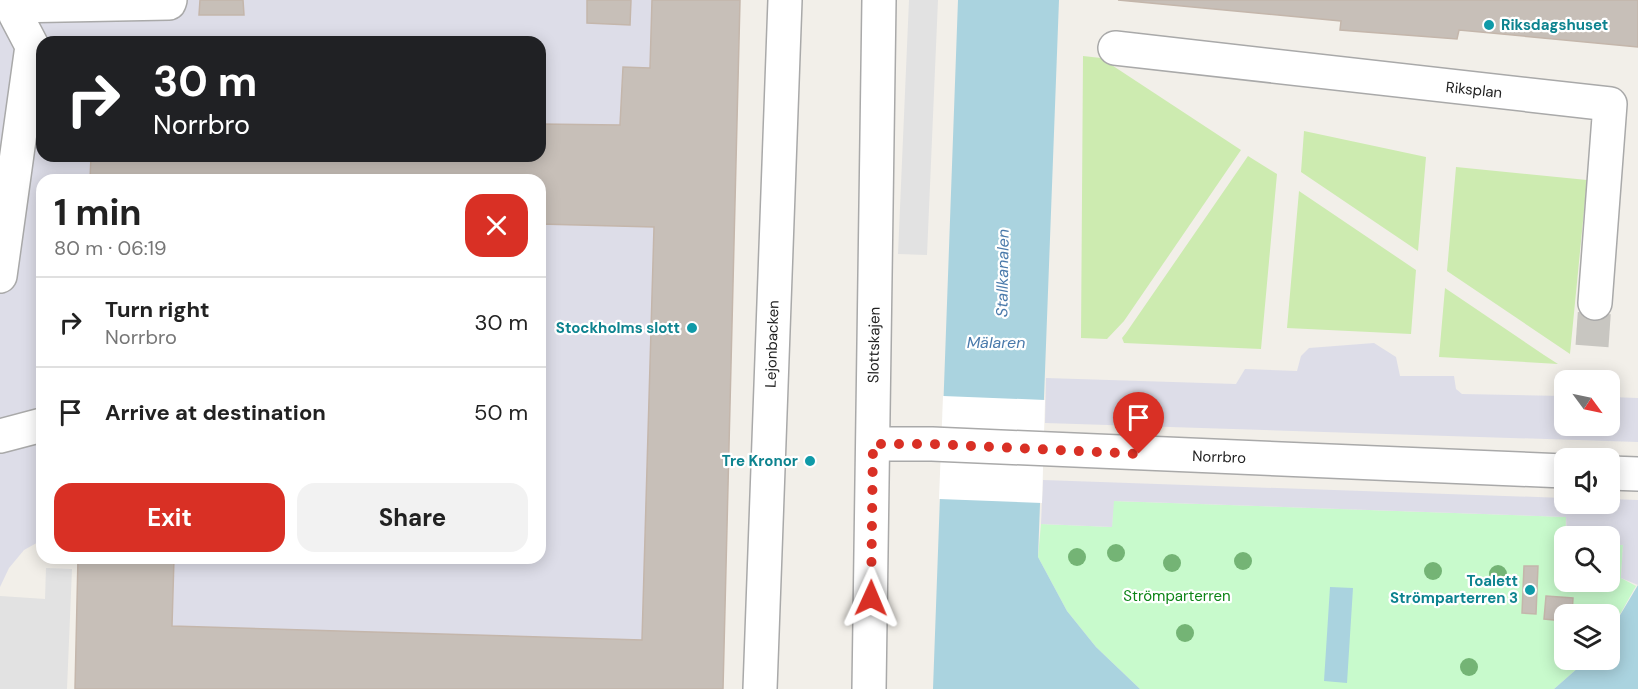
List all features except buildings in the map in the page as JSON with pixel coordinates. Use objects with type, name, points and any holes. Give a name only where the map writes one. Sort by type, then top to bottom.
[{"type":"street","points":[[6,5],[169,3],[170,0]]},
{"type":"street","name":"Lejonbacken","points":[[760,689],[785,0]]},
{"type":"street","name":"Slottskajen","points":[[869,689],[879,0]]},
{"type":"street","points":[[0,276],[32,46],[6,5]]},
{"type":"street","name":"Riksplan","points":[[1128,50],[1610,104],[1595,303]]},
{"type":"street","points":[[0,436],[36,427]]},
{"type":"street","name":"Norrbro","points":[[873,444],[1554,471]]},
{"type":"street","points":[[1620,473],[1638,474]]},
{"type":"green space","points":[[1083,56],[1101,58],[1241,150],[1124,321],[1107,339],[1081,338]]},
{"type":"green space","points":[[1304,131],[1426,157],[1418,251],[1301,172]]},
{"type":"green space","points":[[1248,156],[1277,174],[1261,349],[1124,343],[1122,338]]},
{"type":"green space","points":[[1456,167],[1587,180],[1570,354],[1447,271]]},
{"type":"green space","points":[[1299,191],[1416,270],[1411,334],[1287,328]]},
{"type":"green space","points":[[1445,288],[1544,355],[1558,364],[1439,357]]},
{"type":"green space","name":"Strömparterren","points":[[1113,501],[1566,517],[1566,526],[1554,526],[1554,592],[1620,592],[1620,545],[1623,545],[1621,578],[1636,586],[1620,614],[1620,604],[1554,604],[1554,670],[1576,670],[1554,689],[1140,689],[1096,647],[1067,611],[1038,557],[1041,524],[1112,527]]},
{"type":"shaded area","points":[[0,0],[200,0],[200,15],[243,15],[243,0],[587,0],[587,23],[630,25],[631,0],[652,0],[650,68],[623,68],[620,125],[546,124],[546,36],[36,36],[36,162],[91,162],[90,174],[36,174],[36,543],[24,550],[9,568],[0,587]]},
{"type":"shaded area","points":[[909,0],[938,0],[927,255],[898,254]]},
{"type":"shaded area","points":[[546,224],[654,227],[642,640],[172,626],[174,564],[546,564]]},
{"type":"shaded area","points":[[1374,343],[1396,357],[1400,376],[1454,376],[1456,389],[1462,394],[1554,396],[1554,436],[1620,436],[1620,397],[1638,398],[1638,442],[1045,423],[1046,378],[1236,384],[1245,369],[1297,371],[1301,356],[1309,348]]},
{"type":"shaded area","points":[[1043,480],[1554,498],[1554,514],[1620,514],[1620,499],[1638,500],[1638,585],[1621,578],[1623,545],[1620,545],[1620,526],[1566,526],[1566,517],[1114,501],[1112,527],[1041,524]]},
{"type":"shaded area","points":[[46,568],[72,569],[67,689],[0,689],[0,596],[45,599]]},
{"type":"water","points":[[958,0],[1059,0],[1038,557],[1067,611],[1096,647],[1140,689],[933,689]]},
{"type":"water","points":[[1638,585],[1638,689],[1554,689],[1576,670],[1620,670],[1620,615]]},
{"type":"water","points":[[1330,587],[1353,588],[1347,683],[1324,681]]},
{"type":"pier","points":[[943,396],[1045,400],[1042,503],[939,499]]},
{"type":"tunnel","points":[[1592,346],[1595,303]]},
{"type":"place","name":"Riksdagshuset","points":[[1489,25]]},
{"type":"place","name":"Stockholms slott","points":[[692,328]]},
{"type":"place","name":"Tre Kronor","points":[[810,461]]},
{"type":"place","name":"Toalett Strömparterren 3","points":[[1530,590]]},
{"type":"route","points":[[871,598],[873,444],[932,444],[1139,454]]},
{"type":"water label","name":"Stallkanalen","points":[[1002,273]]},
{"type":"water label","name":"Mälaren","points":[[996,342]]}]
